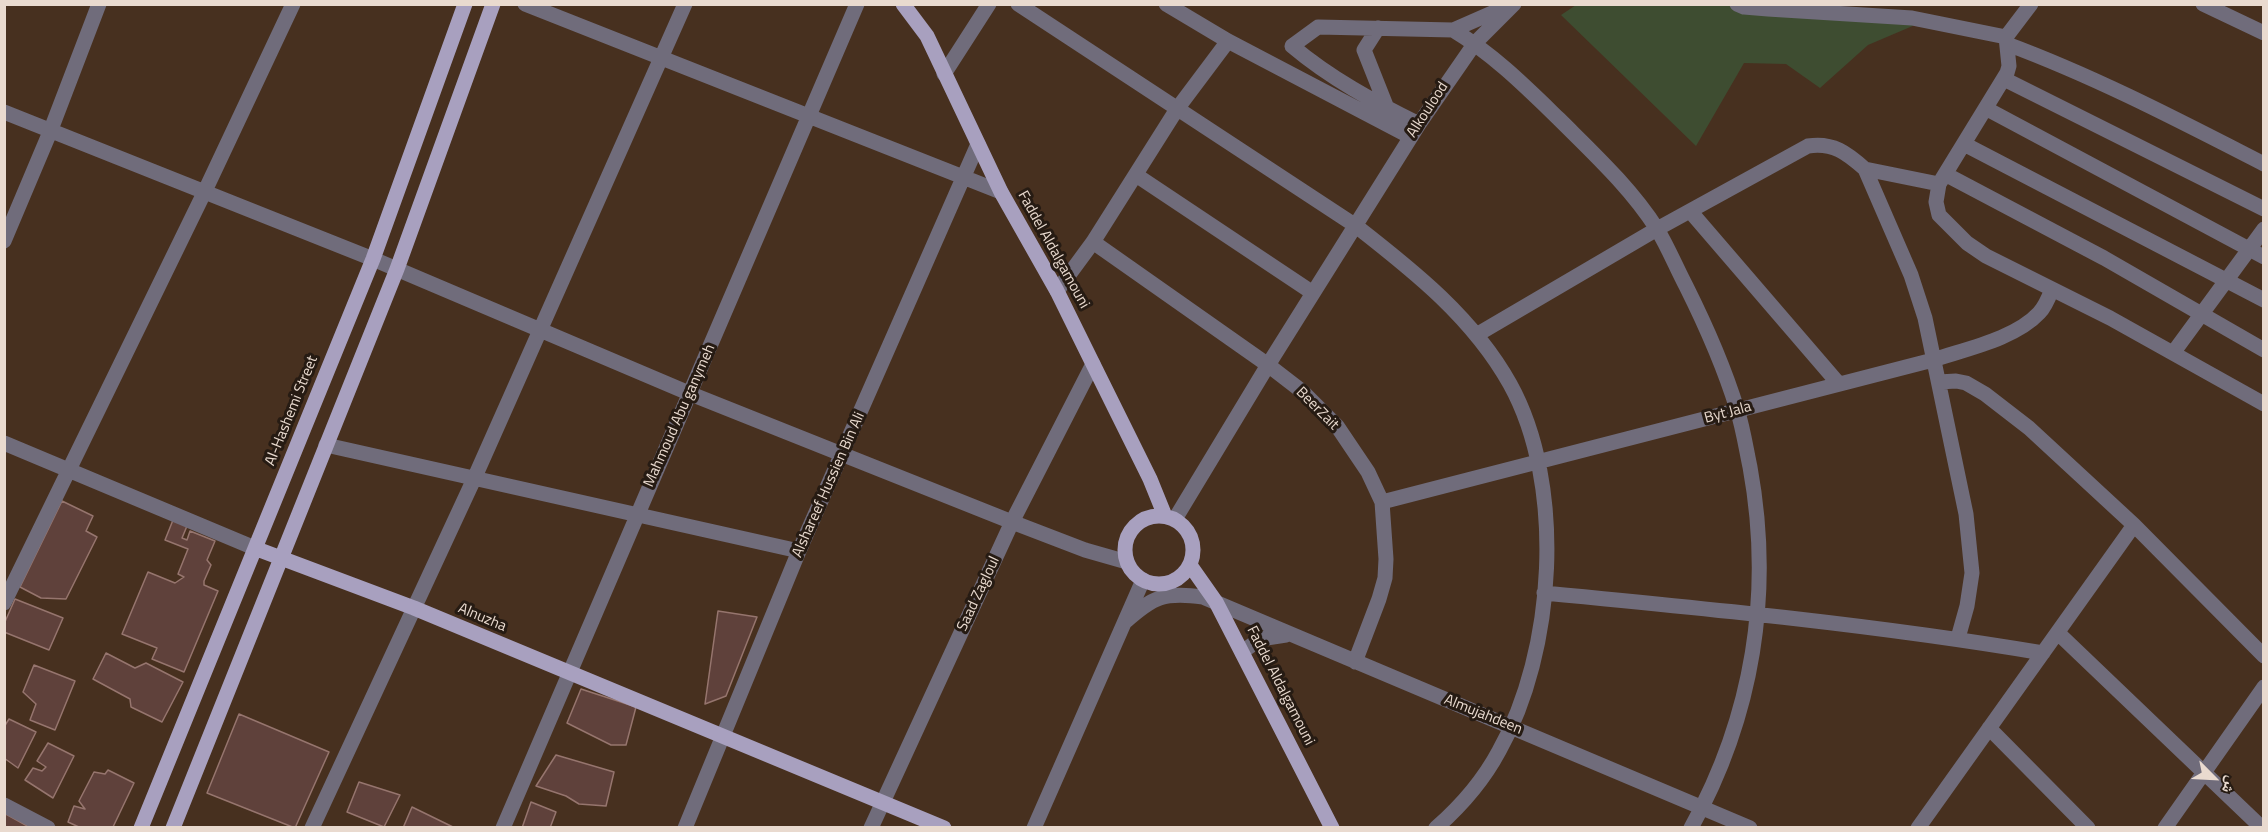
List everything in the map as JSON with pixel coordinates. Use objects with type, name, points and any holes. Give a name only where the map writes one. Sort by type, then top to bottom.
[{"type":"main road","name":"Al-Hashemi Street","points":[[141,828],[257,549],[373,260],[465,4]]},
{"type":"main road","points":[[173,828],[397,269],[493,4]]},
{"type":"main road","name":"Faddel Aldalgamouni","points":[[903,4],[927,36],[1001,192],[1057,291],[1170,517]]},
{"type":"main road","points":[[1153,516],[1170,517],[1184,525],[1190,534],[1193,555],[1184,574],[1165,584],[1154,584],[1143,580],[1127,562],[1125,550],[1127,538],[1142,520],[1153,516]]},
{"type":"main road","name":"Alnuzha","points":[[257,549],[414,608],[944,828]]},
{"type":"main road","name":"Faddel Aldalgamouni","points":[[1190,565],[1216,602],[1332,828]]},
{"type":"street","points":[[4,242],[50,132],[99,4]]},
{"type":"street","points":[[4,603],[204,193],[293,4]]},
{"type":"street","points":[[525,4],[1001,192]]},
{"type":"street","points":[[312,828],[541,330],[685,4]]},
{"type":"street","name":"Mahmoud Abu ganymeh","points":[[503,828],[857,4]]},
{"type":"street","points":[[944,74],[989,4]]},
{"type":"street","points":[[1018,4],[1356,226],[1428,284],[1478,334],[1516,395],[1539,461],[1546,526],[1544,593],[1537,650],[1512,726],[1485,775],[1436,828]]},
{"type":"street","points":[[1166,4],[1228,41],[1415,130]]},
{"type":"street","points":[[1415,130],[1387,108],[1318,68],[1292,46],[1318,27],[1454,30],[1512,4]]},
{"type":"street","name":"Alkoulood","points":[[1170,517],[1415,130],[1475,43],[1512,4]]},
{"type":"street","points":[[1737,4],[1744,7],[1904,17],[1941,22],[2007,41],[2167,115],[2264,165]]},
{"type":"street","points":[[2031,4],[2007,41],[2009,66],[2004,79],[1942,179],[1935,202],[1940,215],[1952,230],[1986,256],[2173,353],[2264,404]]},
{"type":"street","points":[[2203,4],[2264,33]]},
{"type":"street","points":[[1378,28],[1364,50],[1387,108]]},
{"type":"street","points":[[1454,30],[1475,43],[1569,129],[1624,187],[1657,229],[1703,320],[1738,411],[1756,507],[1760,562],[1758,613],[1745,694],[1728,747],[1691,828]]},
{"type":"street","points":[[1057,291],[1093,242],[1177,109],[1228,41]]},
{"type":"street","points":[[2004,79],[2264,209]]},
{"type":"street","points":[[1987,109],[2264,257]]},
{"type":"street","points":[[4,112],[397,269],[691,394],[843,455],[1085,550],[1127,562]]},
{"type":"street","name":"Alshareef Hussien Bin Ali","points":[[685,828],[800,551],[978,144]]},
{"type":"street","points":[[1478,334],[1657,229],[1808,146],[1822,144],[1851,156],[1865,169],[1911,275],[1939,382],[1966,513],[1971,559],[1970,589],[1958,638]]},
{"type":"street","points":[[1964,144],[2264,300]]},
{"type":"street","points":[[1865,169],[1942,179],[2104,258],[2264,350]]},
{"type":"street","points":[[1136,175],[1313,293]]},
{"type":"street","points":[[1690,211],[1838,383]]},
{"type":"street","points":[[2173,353],[2264,229]]},
{"type":"street","name":"BeerZait","points":[[1093,242],[1303,392],[1336,426],[1368,472],[1382,502],[1386,549],[1384,578],[1379,599],[1354,662]]},
{"type":"street","name":"Byt Jala","points":[[1382,502],[1933,360],[2006,335],[2026,325],[2040,313],[2052,289]]},
{"type":"street","name":"Saad Zagloul","points":[[871,828],[1012,522],[1093,364]]},
{"type":"street","points":[[1939,382],[1966,383],[1986,394],[2029,428],[2134,525],[2264,656]]},
{"type":"street","name":"Alnuzha","points":[[4,443],[257,549]]},
{"type":"street","points":[[326,446],[800,551]]},
{"type":"street","points":[[1918,828],[2134,525]]},
{"type":"street","points":[[1034,828],[1143,580]]},
{"type":"street","points":[[1544,593],[1758,613],[1958,638],[2043,652]]},
{"type":"street","name":"Almujahdeen","points":[[1125,622],[1146,603],[1166,595],[1203,597],[1289,635],[1703,806],[1750,828]]},
{"type":"street","points":[[2058,633],[2205,771],[2262,828]]},
{"type":"street","points":[[1242,652],[1260,639],[1289,635]]},
{"type":"street","points":[[2165,828],[2264,687]]},
{"type":"street","points":[[1989,728],[2088,828]]},
{"type":"street","points":[[4,805],[48,828]]},
{"type":"green space","points":[[1739,4],[1922,22],[1868,45],[1820,88],[1786,64],[1744,63],[1696,146],[1561,15],[1576,5]]},
{"type":"building","points":[[62,501],[93,516],[86,531],[97,537],[66,599],[41,598],[20,587]]},
{"type":"building","points":[[173,520],[187,526],[182,538],[187,540],[190,531],[215,541],[207,560],[211,565],[204,585],[218,591],[184,672],[152,659],[157,648],[122,634],[148,572],[175,583],[184,577],[178,574],[188,549],[165,540]]},
{"type":"building","points":[[15,599],[63,618],[49,650],[4,632],[4,624]]},
{"type":"building","points":[[718,611],[757,617],[726,696],[705,704]]},
{"type":"building","points":[[106,653],[135,668],[146,663],[183,682],[162,722],[131,707],[130,699],[93,679]]},
{"type":"building","points":[[34,665],[75,681],[55,730],[30,720],[36,704],[23,692]]},
{"type":"building","points":[[581,689],[636,707],[626,745],[611,745],[567,723]]},
{"type":"building","points":[[239,714],[329,752],[295,828],[207,793]]},
{"type":"building","points":[[9,719],[36,732],[18,768],[4,758],[4,727]]},
{"type":"building","points":[[48,743],[74,756],[53,798],[25,780],[33,768],[42,771],[46,767],[37,761]]},
{"type":"building","points":[[556,755],[614,772],[606,806],[579,804],[566,796],[536,786]]},
{"type":"building","points":[[108,770],[134,783],[113,827],[81,828],[68,822],[74,806],[85,809],[79,801],[94,772],[105,774]]},
{"type":"building","points":[[359,782],[400,795],[384,827],[347,812]]},
{"type":"building","points":[[531,802],[556,812],[550,828],[522,828]]},
{"type":"building","points":[[412,807],[455,828],[403,828]]},
{"type":"building","points":[[4,813],[31,828],[4,828]]}]
